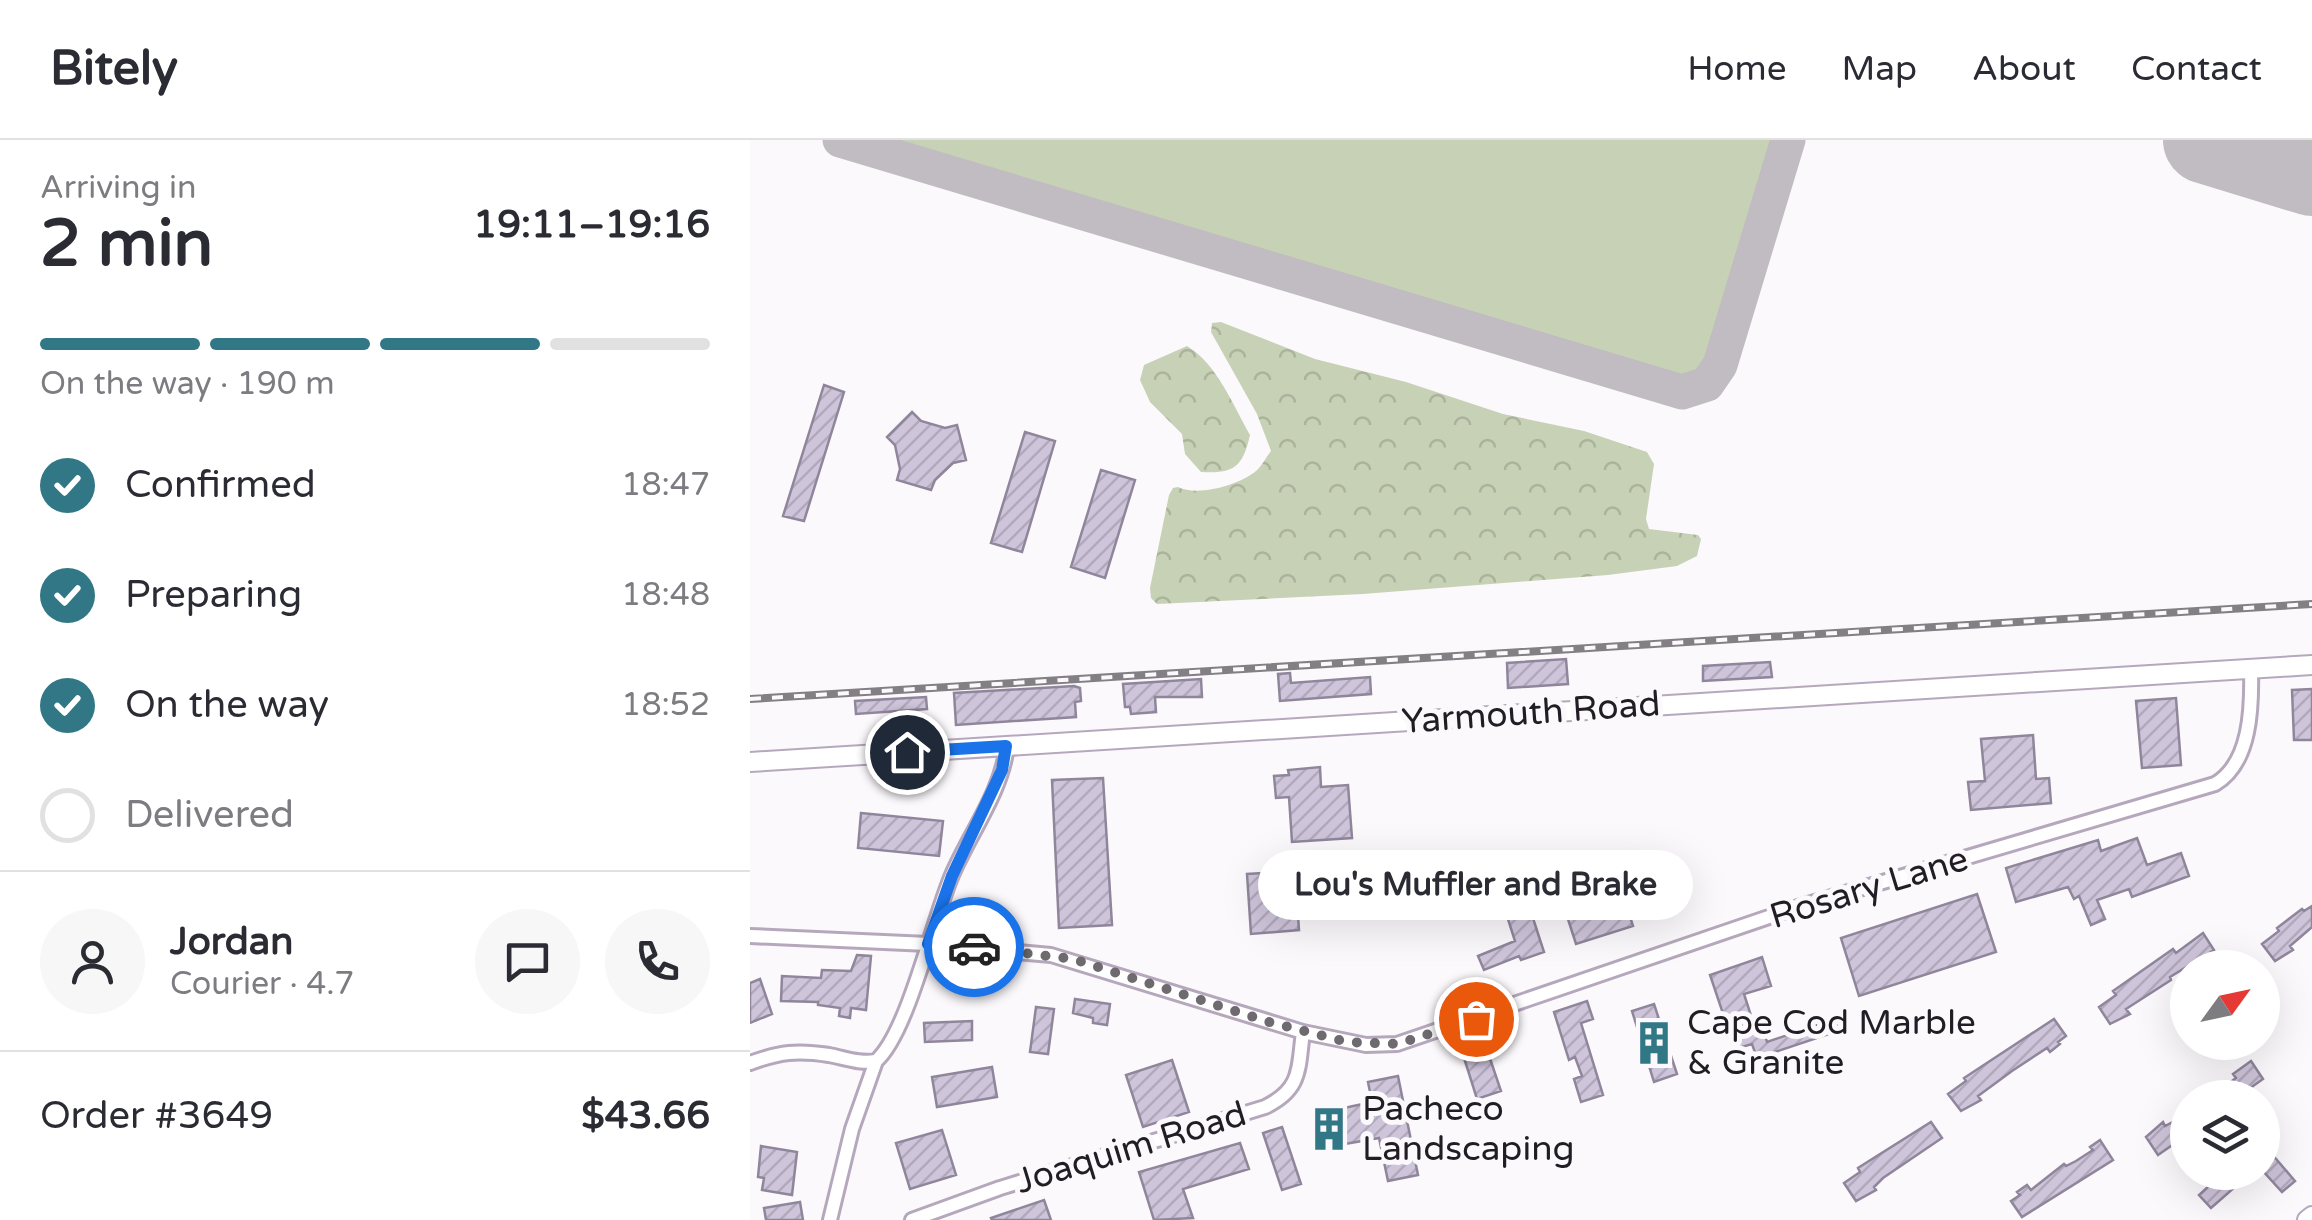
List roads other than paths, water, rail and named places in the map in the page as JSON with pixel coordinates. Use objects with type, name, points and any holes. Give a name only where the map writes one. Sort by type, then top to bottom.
[{"type":"main road","name":"Yarmouth Road","points":[[750,762],[2312,666]]},
{"type":"street","name":"Rosary Lane","points":[[750,936],[928,944],[1073,959],[1303,1032],[1366,1045],[1407,1042],[1798,908],[2215,784],[2236,767],[2242,750],[2251,669]]},
{"type":"street","points":[[830,1220],[852,1128],[876,1061],[891,1040],[952,876],[1002,770],[1006,746]]},
{"type":"street","name":"Joaquim Road","points":[[912,1220],[1000,1188],[1266,1108],[1286,1097],[1294,1084],[1303,1032]]},
{"type":"street","points":[[750,1063],[782,1052],[825,1054],[865,1063],[876,1061]]},
{"type":"railway","points":[[750,699],[2312,604]]},
{"type":"place","name":"Lou's Muffler and Brake","points":[[1476,1019]]},
{"type":"place","name":"Cape Cod Marble & Granite","points":[[1654,1043]]},
{"type":"place","name":"Pacheco Landscaping","points":[[1329,1129]]}]
